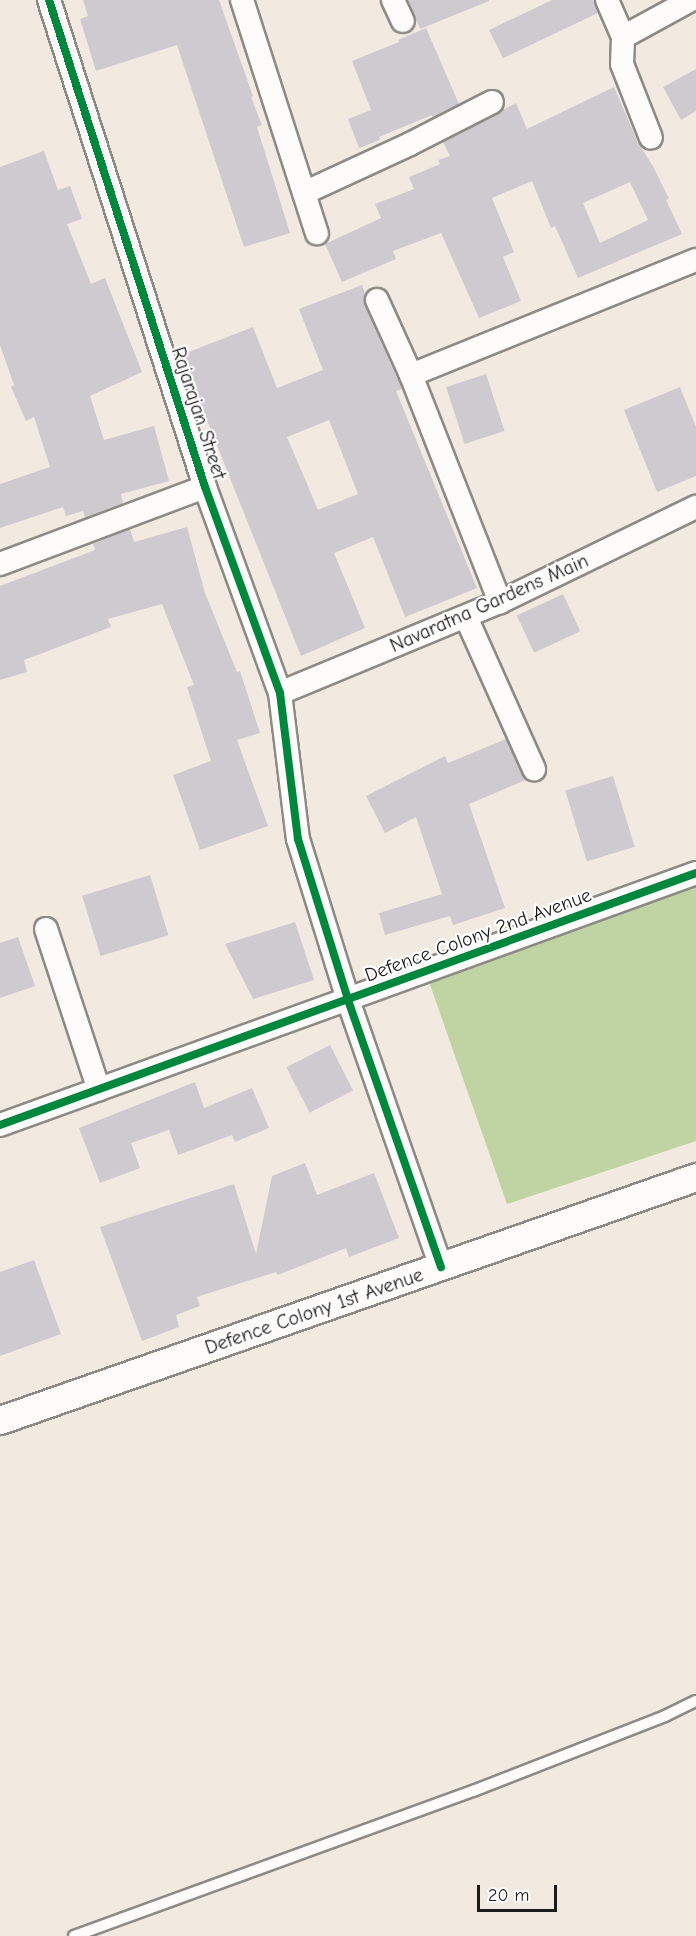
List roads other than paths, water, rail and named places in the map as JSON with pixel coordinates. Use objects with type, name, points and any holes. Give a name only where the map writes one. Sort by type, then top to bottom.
[{"type":"street","name":"Rajarajan Street","points":[[49,0],[205,487],[279,693],[298,839],[348,1000],[441,1267]]},
{"type":"street","points":[[242,0],[317,233]]},
{"type":"street","points":[[393,0],[403,21]]},
{"type":"street","points":[[607,0],[623,37],[622,64],[651,138]]},
{"type":"street","points":[[623,37],[691,0]]},
{"type":"street","points":[[304,193],[410,144],[492,102]]},
{"type":"street","points":[[411,375],[696,260]]},
{"type":"street","points":[[377,300],[411,375],[500,602]]},
{"type":"street","points":[[0,564],[205,487]]},
{"type":"street","name":"Navaratna Gardens Main","points":[[279,693],[500,602],[696,507]]},
{"type":"street","points":[[466,616],[534,769]]},
{"type":"street","name":"Defence Colony 2nd Avenue","points":[[0,1125],[696,873]]},
{"type":"street","points":[[46,928],[99,1090]]},
{"type":"street","name":"Defence Colony 1st Avenue","points":[[0,1420],[696,1177]]},
{"type":"lane","points":[[74,1936],[473,1791],[665,1716],[696,1701]]}]
